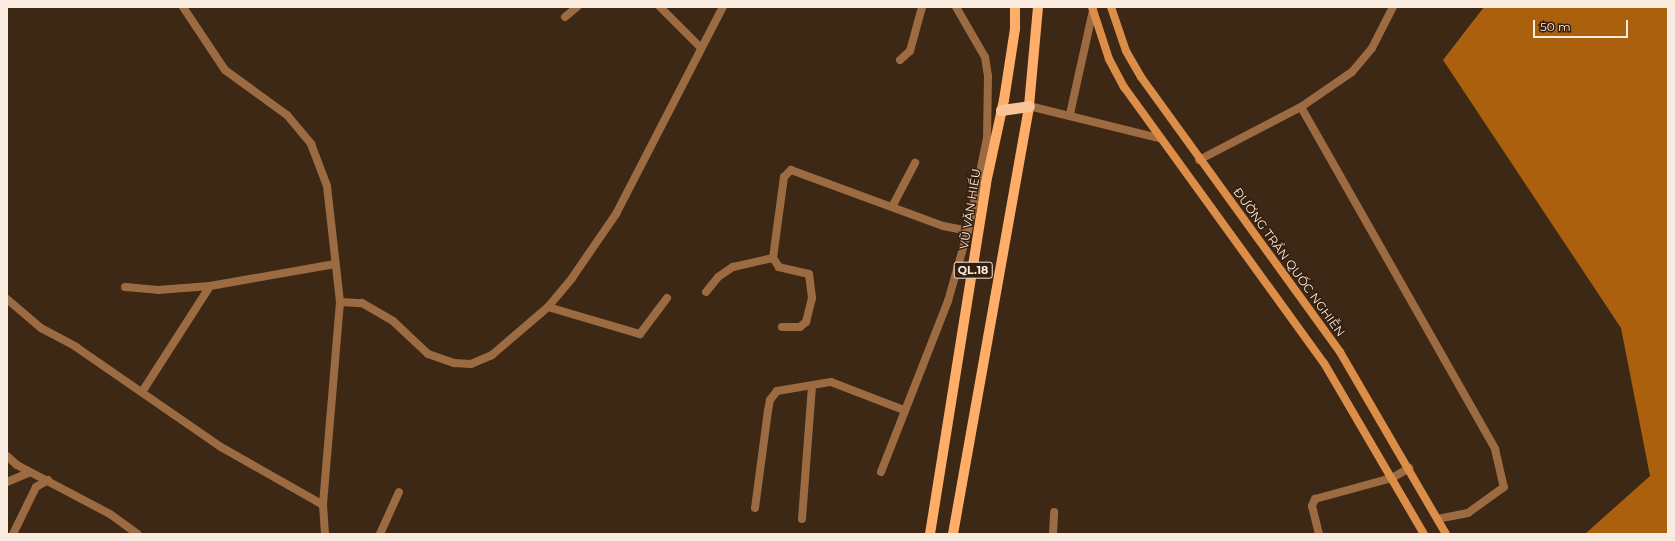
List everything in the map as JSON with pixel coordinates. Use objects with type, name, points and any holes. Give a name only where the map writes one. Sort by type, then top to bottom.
[{"type":"highway","points":[[1001,110],[1028,106]]},
{"type":"main road","name":"VŨ VĂN HIẾU","points":[[930,534],[982,182],[1001,110],[1015,29],[1016,7]]},
{"type":"main road","name":"QL.18","points":[[953,534],[1028,106],[1038,7]]},
{"type":"main road","name":"ĐƯỜNG TRẦN QUỐC NGHIỄN","points":[[1111,7],[1126,51],[1141,77],[1199,160],[1322,326],[1356,378],[1446,534]]},
{"type":"main road","points":[[1093,9],[1109,59],[1124,87],[1158,138],[1313,347],[1340,388],[1424,534]]},
{"type":"street","points":[[183,7],[225,70],[287,115],[311,144],[326,186],[340,302],[323,505],[325,534]]},
{"type":"street","points":[[565,17],[577,7]]},
{"type":"street","points":[[660,7],[701,48]]},
{"type":"street","points":[[340,302],[362,303],[393,321],[428,354],[454,363],[471,364],[492,355],[548,307],[572,278],[616,214],[723,7]]},
{"type":"street","points":[[900,60],[910,51],[922,7]]},
{"type":"street","points":[[881,472],[904,410],[948,301],[982,182],[987,138],[987,70],[985,57],[956,7]]},
{"type":"street","points":[[1199,160],[1301,106],[1352,72],[1372,48],[1393,7]]},
{"type":"street","points":[[1070,114],[1093,9]]},
{"type":"street","points":[[1028,106],[1070,114],[1158,138]]},
{"type":"street","points":[[1301,106],[1495,449],[1504,486],[1468,513],[1440,522]]},
{"type":"street","points":[[892,207],[915,163]]},
{"type":"street","points":[[782,327],[800,327],[806,322],[811,304],[811,280],[809,274],[801,270],[779,267],[773,258],[784,177],[791,170],[943,226],[968,231]]},
{"type":"street","points":[[706,292],[718,277],[733,267],[773,258]]},
{"type":"street","points":[[125,287],[158,290],[210,286],[335,264]]},
{"type":"street","points":[[142,392],[210,286]]},
{"type":"street","points":[[548,307],[640,334],[667,298]]},
{"type":"street","points":[[7,299],[42,328],[76,347],[221,447],[323,505]]},
{"type":"street","points":[[755,508],[770,400],[777,391],[831,382],[904,410]]},
{"type":"street","points":[[802,519],[812,386]]},
{"type":"street","points":[[7,456],[30,472],[48,480],[110,514],[138,534]]},
{"type":"street","points":[[1319,534],[1312,506],[1316,499],[1392,478],[1409,468]]},
{"type":"street","points":[[7,482],[30,472]]},
{"type":"street","points":[[13,534],[36,487],[48,480]]},
{"type":"street","points":[[380,534],[399,492]]},
{"type":"street","points":[[1053,534],[1054,512]]},
{"type":"shaded area","points":[[1484,7],[1668,7],[1668,534],[1585,534],[1650,476],[1621,328],[1443,60]]}]
